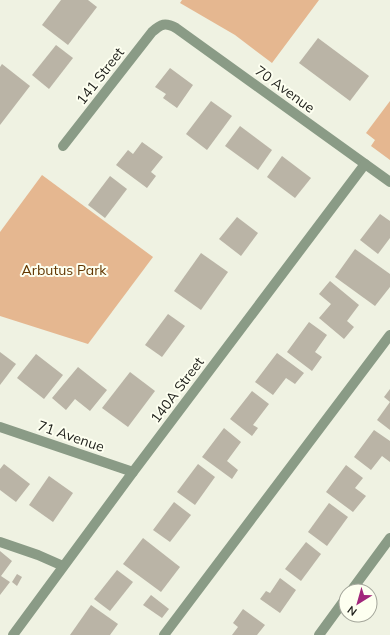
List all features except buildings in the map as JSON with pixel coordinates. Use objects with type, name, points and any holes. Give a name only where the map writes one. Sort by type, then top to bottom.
[{"type":"street","name":"141 Street","points":[[63,146],[152,32],[161,24]]},
{"type":"street","name":"70 Avenue","points":[[161,24],[168,24],[176,28],[390,182]]},
{"type":"street","name":"140A Street","points":[[13,635],[133,472],[366,164]]},
{"type":"street","points":[[164,635],[390,335]]},
{"type":"street","name":"71 Avenue","points":[[0,427],[133,472]]},
{"type":"street","points":[[357,583],[390,538]]},
{"type":"street","points":[[0,542],[38,555],[63,566]]},
{"type":"street","points":[[318,635],[338,609]]},
{"type":"green space","points":[[182,0],[319,0],[272,63],[235,35],[180,3]]},
{"type":"green space","points":[[390,101],[390,160],[371,146],[375,140],[366,133]]},
{"type":"green space","name":"Arbutus Park","points":[[42,175],[153,257],[88,344],[0,316],[0,232]]}]
